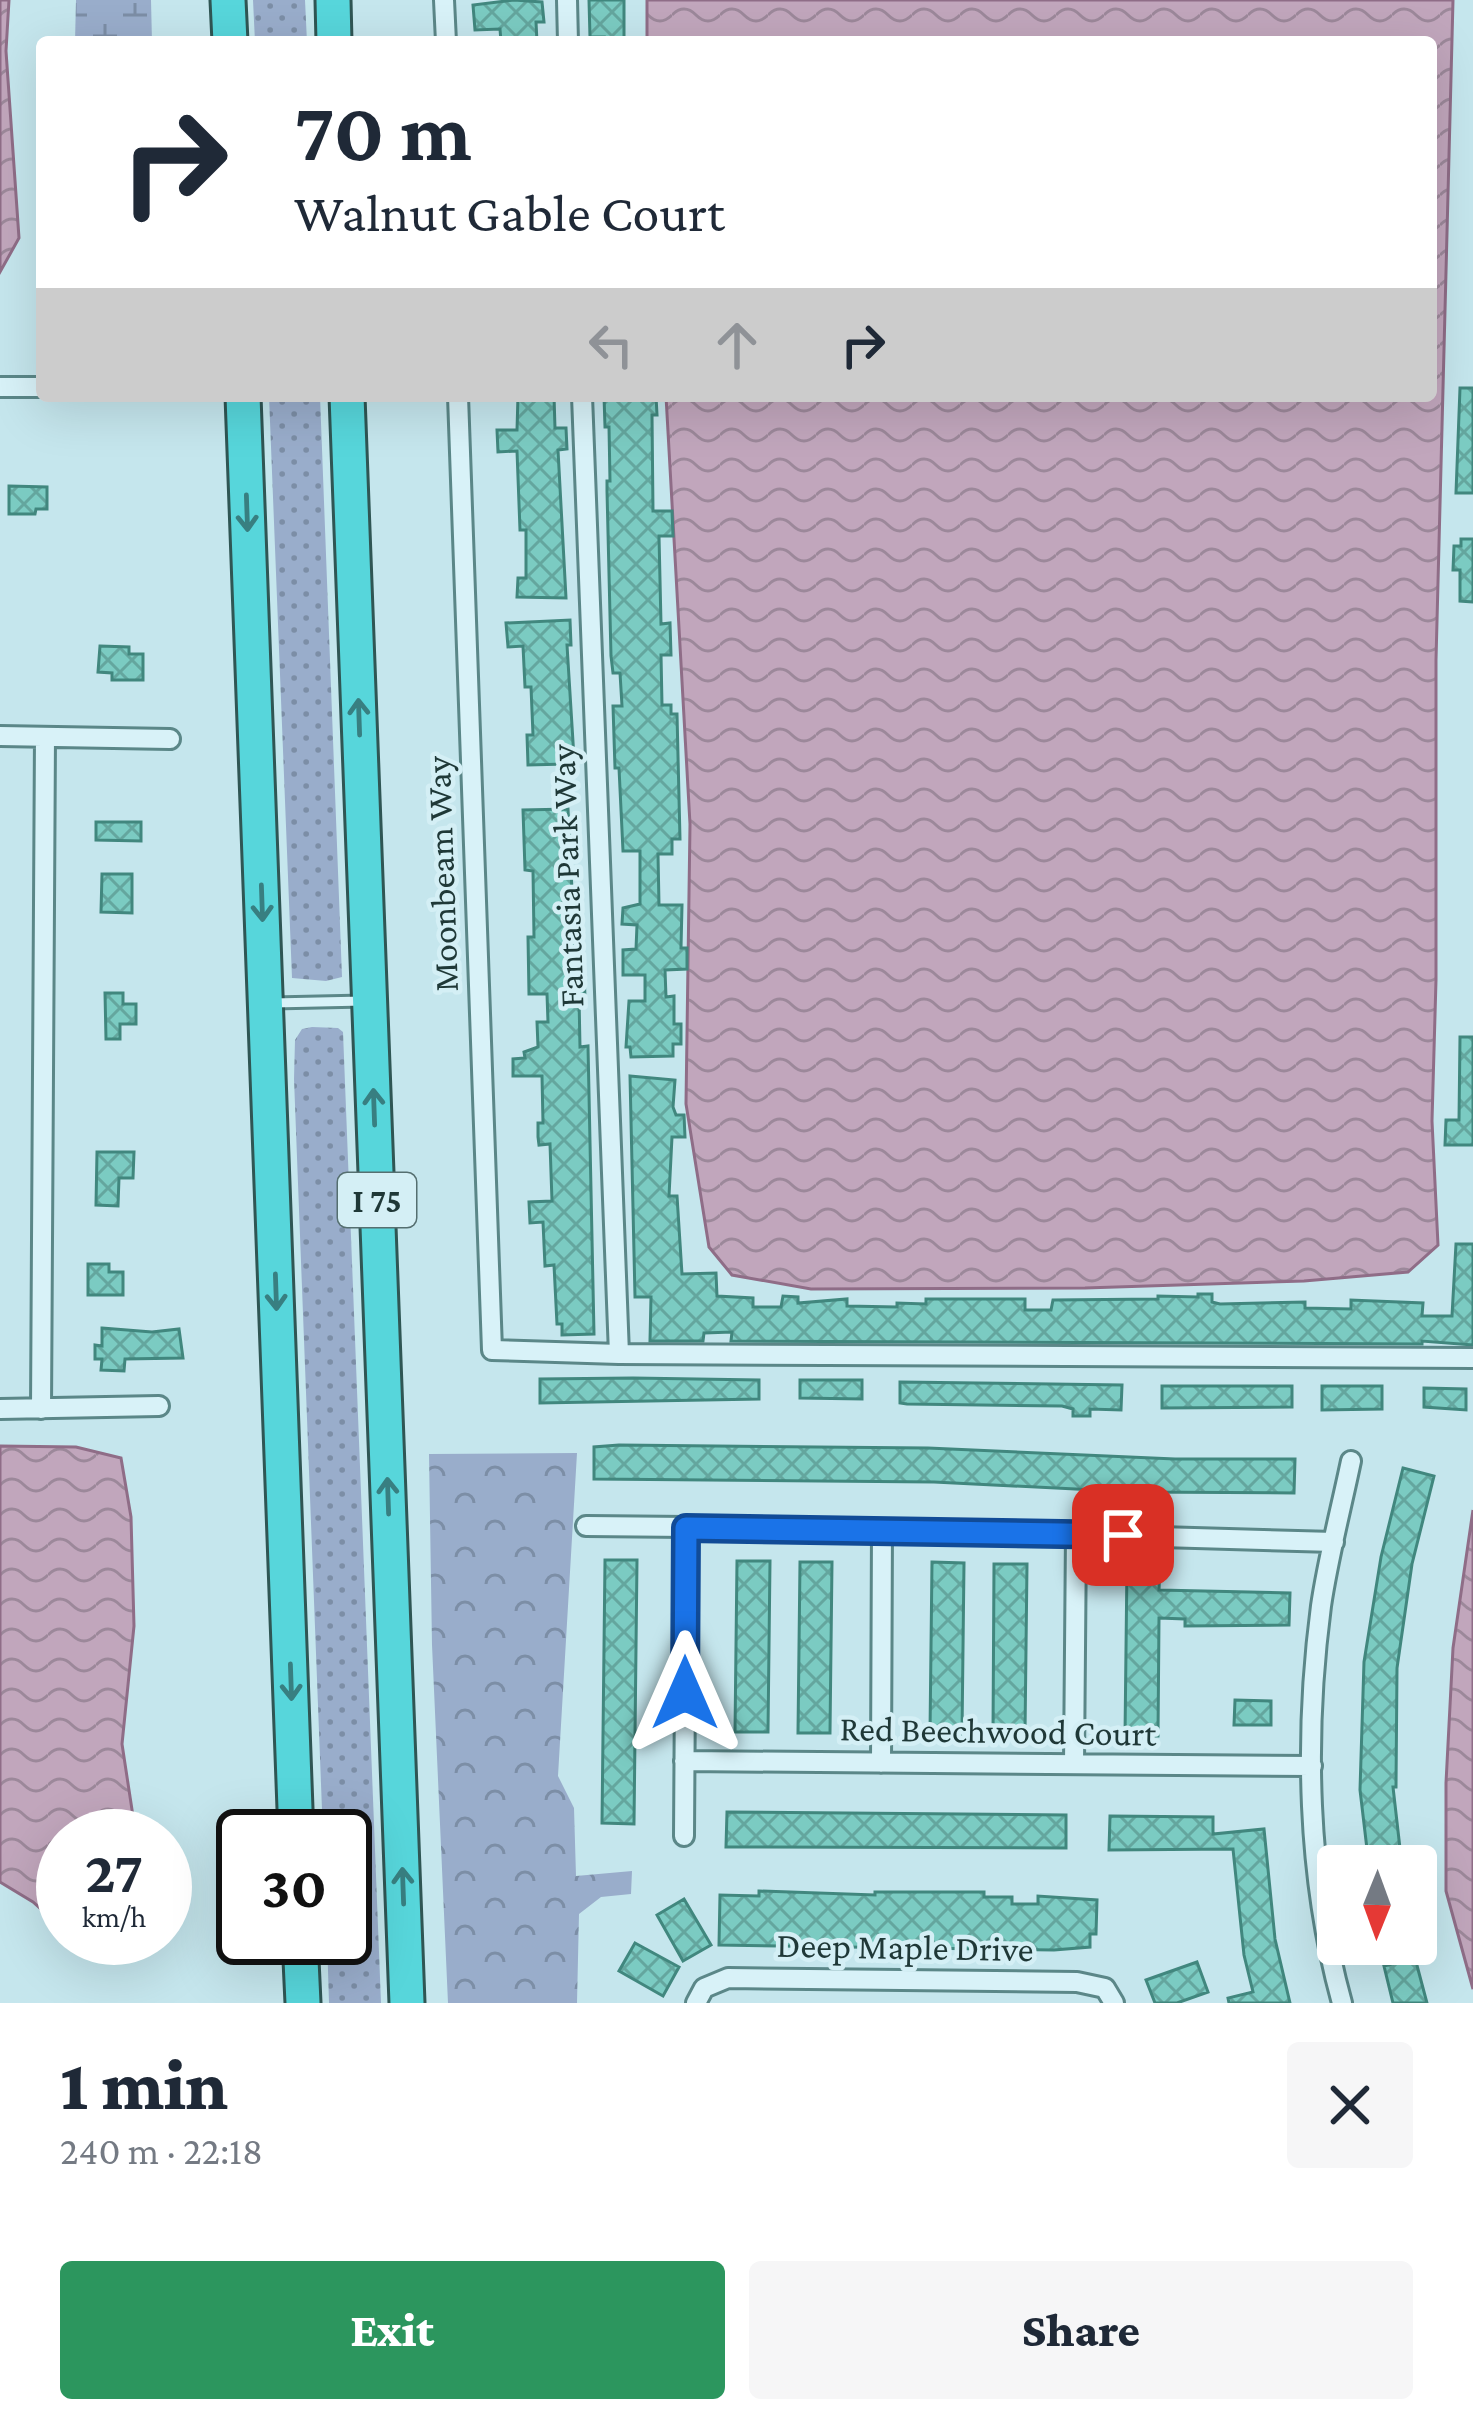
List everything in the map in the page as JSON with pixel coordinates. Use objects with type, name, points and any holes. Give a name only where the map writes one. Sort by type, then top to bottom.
[{"type":"highway","points":[[228,0],[230,36]]},
{"type":"highway","points":[[333,0],[334,36]]},
{"type":"highway","points":[[243,402],[295,1809]]},
{"type":"highway","name":"I 75","points":[[347,402],[407,2003]]},
{"type":"highway","points":[[301,1965],[302,2003]]},
{"type":"street","points":[[444,0],[446,36]]},
{"type":"street","points":[[567,0],[568,36]]},
{"type":"street","points":[[0,387],[36,387]]},
{"type":"street","name":"Moonbeam Way","points":[[458,402],[492,1350],[619,1354]]},
{"type":"street","name":"Fantasia Park Way","points":[[582,402],[619,1354]]},
{"type":"street","points":[[0,736],[170,739]]},
{"type":"street","points":[[41,1409],[45,737]]},
{"type":"street","points":[[619,1354],[1473,1358]]},
{"type":"street","points":[[0,1409],[159,1406]]},
{"type":"street","points":[[1342,2003],[1314,1838],[1312,1766],[1321,1605],[1351,1461]]},
{"type":"street","points":[[586,1526],[1334,1542]]},
{"type":"street","points":[[684,1836],[686,1528]]},
{"type":"street","points":[[880,1762],[882,1529]]},
{"type":"street","points":[[1074,1764],[1076,1534]]},
{"type":"street","name":"Red Beechwood Court","points":[[684,1761],[1312,1766]]},
{"type":"street","name":"Deep Maple Drive","points":[[696,2003],[704,1988],[728,1978],[1077,1982],[1106,1988],[1114,2003]]},
{"type":"lane","points":[[265,1004],[370,1000]]},
{"type":"green space","points":[[76,0],[151,0],[152,36],[75,36]]},
{"type":"green space","points":[[253,0],[305,0],[307,36],[255,36]]},
{"type":"green space","points":[[269,402],[320,402],[342,977],[326,981],[292,978]]},
{"type":"green space","points":[[338,1028],[343,1032],[381,2003],[329,2003],[328,1965],[372,1965],[372,1809],[322,1809],[294,1079],[295,1040],[302,1029]]},
{"type":"green space","points":[[577,1453],[558,1776],[574,1808],[576,1876],[632,1871],[631,1894],[601,1897],[579,1914],[577,2003],[448,2003],[432,1645],[429,1454]]},
{"type":"water","points":[[0,0],[9,0],[6,51],[19,238],[0,272]]},
{"type":"water","points":[[647,0],[1453,0],[1436,660],[1432,1121],[1438,1245],[1408,1272],[1304,1281],[1085,1288],[811,1289],[732,1275],[709,1247],[686,1104],[690,824],[666,402],[1437,402],[1437,36],[647,36]]},
{"type":"water","points":[[0,1446],[76,1447],[121,1458],[131,1517],[134,1626],[122,1744],[132,1809],[36,1809],[36,1905],[0,1882]]},
{"type":"water","points":[[1473,1510],[1473,1989],[1446,1891],[1446,1783],[1453,1648]]},
{"type":"building","points":[[589,0],[624,0],[624,36],[590,36]]},
{"type":"building","points":[[542,2],[544,22],[536,22],[537,36],[475,30],[473,5]]},
{"type":"building","points":[[1460,388],[1473,388],[1473,493],[1456,493]]},
{"type":"building","points":[[518,402],[554,402],[555,428],[566,428],[567,449],[558,450],[566,598],[517,597],[518,578],[526,578],[526,530],[520,530],[517,451],[498,452],[497,430],[517,430]]},
{"type":"building","points":[[604,402],[656,402],[657,415],[652,415],[653,511],[672,511],[673,536],[659,536],[661,624],[670,623],[671,655],[661,655],[662,705],[671,705],[671,714],[677,714],[680,839],[672,839],[672,854],[658,854],[659,905],[682,905],[681,948],[687,948],[687,969],[665,970],[666,997],[674,996],[674,1024],[681,1024],[681,1044],[673,1044],[673,1056],[631,1057],[626,1047],[629,1001],[645,1001],[645,975],[623,975],[623,950],[636,949],[637,925],[622,924],[623,908],[640,904],[640,851],[623,851],[619,768],[615,768],[613,706],[622,706],[620,673],[613,673],[611,656],[609,427],[605,427]]},
{"type":"building","points":[[9,486],[47,487],[47,509],[9,514]]},
{"type":"building","points":[[1461,539],[1473,539],[1473,602],[1460,601],[1460,570],[1453,570],[1454,546],[1461,546]]},
{"type":"building","points":[[570,620],[571,645],[567,645],[574,758],[566,758],[566,764],[528,765],[527,735],[533,735],[531,687],[525,687],[523,646],[508,647],[506,623]]},
{"type":"building","points":[[100,646],[129,647],[129,654],[143,654],[143,680],[112,680],[112,673],[98,672]]},
{"type":"building","points":[[568,809],[576,972],[584,972],[585,997],[579,997],[580,1047],[588,1046],[594,1334],[562,1335],[562,1324],[557,1324],[554,1265],[545,1266],[543,1222],[530,1223],[529,1202],[552,1201],[550,1144],[539,1145],[538,1137],[538,1123],[543,1123],[542,1076],[513,1076],[513,1059],[525,1058],[524,1052],[538,1047],[537,1022],[548,1022],[547,994],[529,994],[533,871],[525,870],[523,810]]},
{"type":"building","points":[[96,822],[141,822],[141,841],[96,840]]},
{"type":"building","points":[[102,874],[132,874],[132,913],[101,912]]},
{"type":"building","points":[[105,993],[123,993],[123,1004],[136,1004],[136,1024],[120,1024],[120,1039],[106,1039]]},
{"type":"building","points":[[1460,1037],[1473,1037],[1473,1145],[1445,1145],[1446,1120],[1459,1120]]},
{"type":"building","points":[[630,1076],[675,1080],[673,1107],[676,1115],[684,1115],[685,1137],[672,1137],[669,1196],[677,1196],[682,1274],[716,1273],[717,1296],[753,1298],[753,1307],[781,1307],[783,1296],[798,1297],[798,1303],[847,1299],[847,1306],[897,1307],[897,1303],[926,1304],[926,1299],[1025,1299],[1025,1310],[1051,1310],[1053,1300],[1212,1294],[1212,1302],[1220,1304],[1305,1302],[1305,1308],[1351,1309],[1351,1300],[1423,1303],[1422,1316],[1452,1316],[1456,1244],[1473,1244],[1473,1345],[1422,1341],[731,1341],[732,1332],[704,1333],[703,1341],[650,1341],[651,1297],[635,1297]]},
{"type":"building","points":[[97,1152],[134,1152],[133,1178],[119,1178],[118,1206],[96,1205]]},
{"type":"building","points":[[88,1264],[109,1264],[109,1272],[123,1272],[123,1295],[88,1295]]},
{"type":"building","points":[[102,1328],[179,1329],[183,1358],[125,1359],[124,1371],[101,1370],[95,1345],[102,1346]]},
{"type":"building","points":[[540,1379],[759,1380],[759,1399],[540,1403]]},
{"type":"building","points":[[800,1380],[862,1380],[862,1399],[800,1398]]},
{"type":"building","points":[[900,1382],[1122,1385],[1121,1410],[1090,1409],[1090,1416],[1073,1416],[1073,1409],[1062,1406],[907,1404],[900,1403]]},
{"type":"building","points":[[1162,1386],[1292,1386],[1292,1407],[1162,1408]]},
{"type":"building","points":[[1322,1386],[1382,1386],[1382,1409],[1322,1410]]},
{"type":"building","points":[[1424,1388],[1466,1389],[1466,1410],[1424,1407]]},
{"type":"building","points":[[594,1447],[1295,1459],[1294,1493],[1135,1492],[934,1482],[594,1479]]},
{"type":"building","points":[[1403,1468],[1434,1476],[1412,1564],[1397,1668],[1393,1787],[1400,1845],[1367,1845],[1360,1790],[1364,1662],[1381,1557]]},
{"type":"building","points":[[605,1560],[637,1560],[634,1824],[602,1823]]},
{"type":"building","points":[[737,1561],[770,1561],[768,1732],[735,1732]]},
{"type":"building","points":[[800,1562],[832,1562],[830,1733],[798,1733]]},
{"type":"building","points":[[932,1562],[964,1563],[962,1734],[930,1733]]},
{"type":"building","points":[[994,1564],[1027,1564],[1025,1734],[993,1734]]},
{"type":"building","points":[[1127,1564],[1160,1564],[1159,1590],[1290,1593],[1289,1625],[1185,1626],[1185,1619],[1159,1618],[1158,1736],[1125,1736]]},
{"type":"building","points":[[1235,1700],[1271,1701],[1271,1725],[1234,1725]]},
{"type":"building","points":[[727,1812],[1066,1815],[1066,1848],[726,1847]]},
{"type":"building","points":[[1110,1816],[1213,1817],[1213,1834],[1264,1829],[1275,1939],[1290,2003],[1229,2003],[1228,1998],[1253,1992],[1244,1955],[1233,1849],[1109,1850]]},
{"type":"building","points":[[759,1891],[984,1892],[984,1897],[1012,1897],[1012,1904],[1038,1904],[1038,1896],[1097,1900],[1096,1934],[1090,1934],[1090,1947],[1054,1950],[719,1945],[720,1895],[759,1896]]},
{"type":"building","points":[[684,1899],[711,1945],[683,1961],[657,1915]]},
{"type":"building","points":[[635,1943],[679,1967],[663,1996],[619,1971]]},
{"type":"building","points":[[1197,1962],[1208,1992],[1177,2003],[1155,2003],[1146,1980]]},
{"type":"building","points":[[1417,1965],[1427,2003],[1393,2003],[1384,1966]]},
{"type":"route","points":[[685,1693],[686,1528],[1123,1535]]}]
